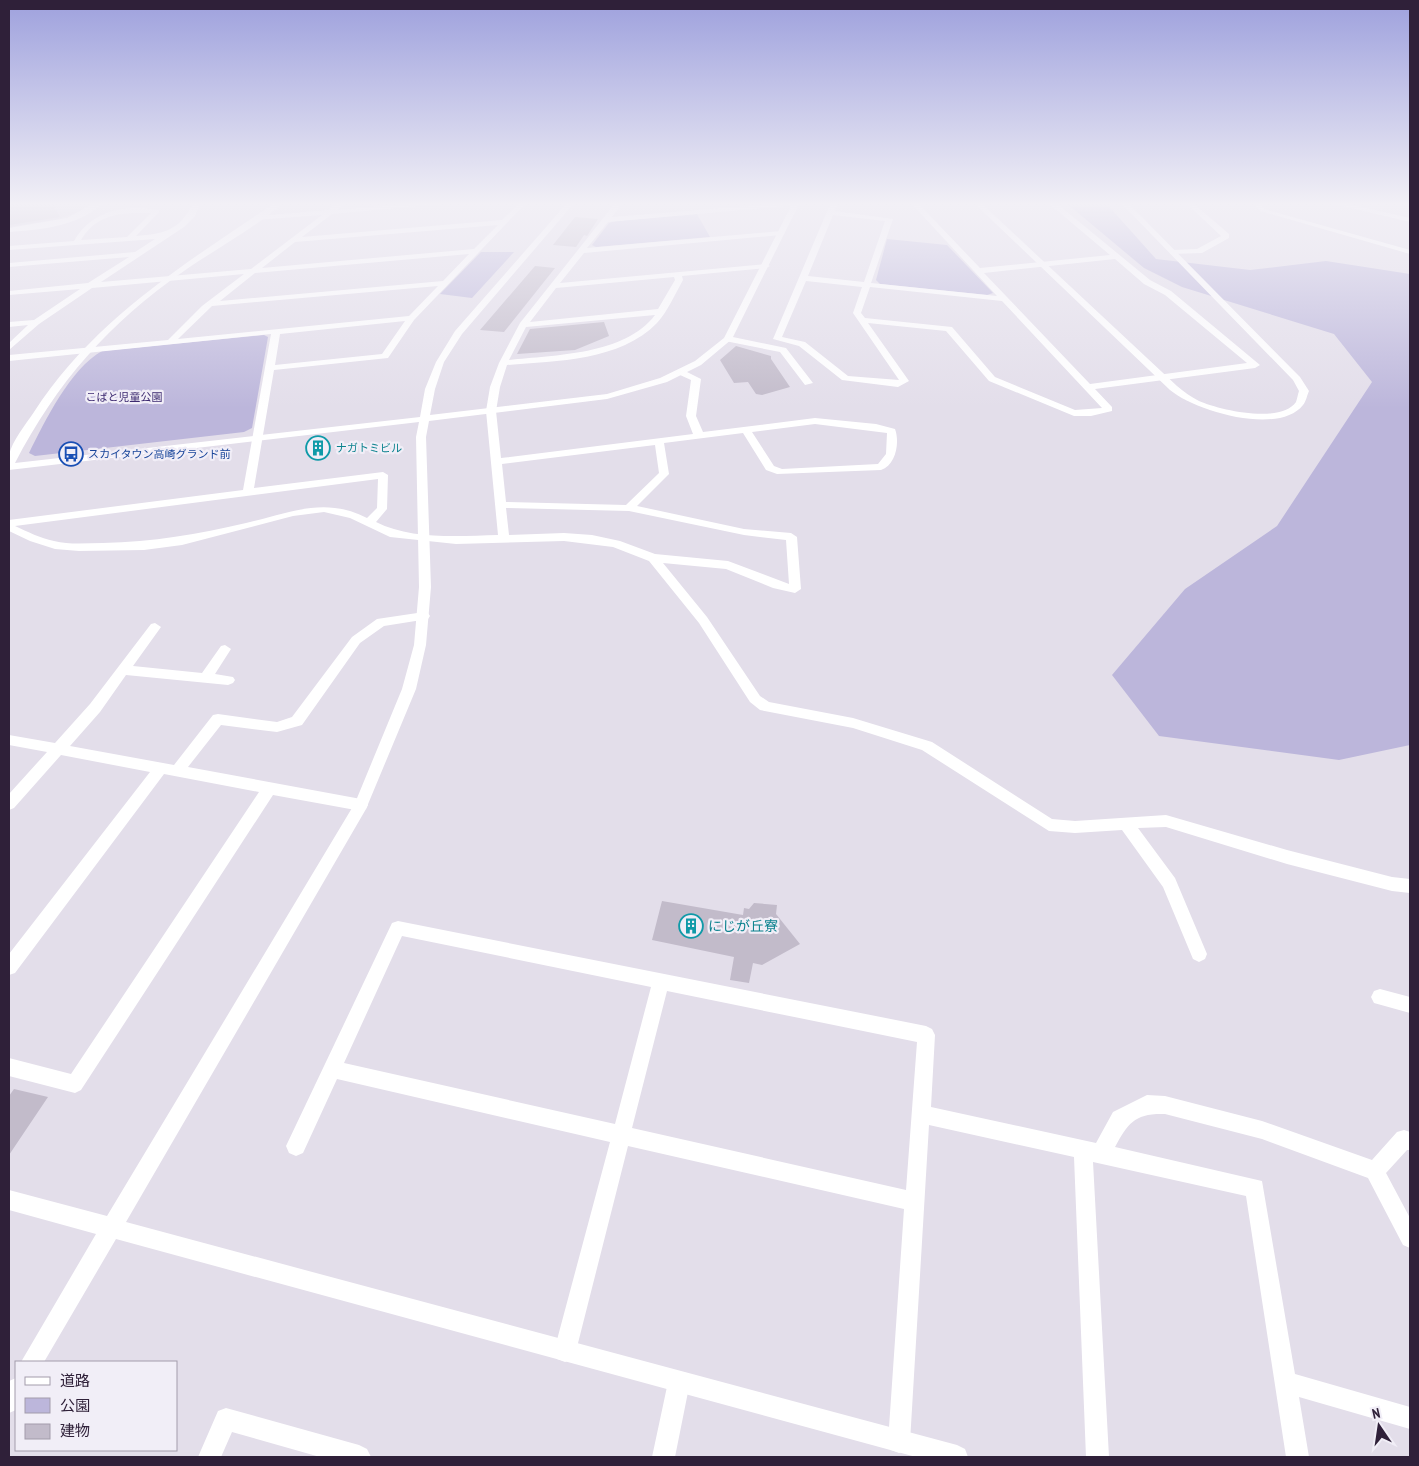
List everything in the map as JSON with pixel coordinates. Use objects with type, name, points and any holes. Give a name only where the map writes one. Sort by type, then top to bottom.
[{"type":"street","points":[[9,348],[36,322],[111,270]]},
{"type":"street","points":[[9,466],[32,420],[45,400],[85,351],[129,310],[183,270]]},
{"type":"street","points":[[9,292],[259,270]]},
{"type":"street","points":[[270,368],[385,356],[411,318],[456,270]]},
{"type":"street","points":[[33,1361],[361,804],[409,689],[420,644],[424,616],[425,587],[421,437],[430,389],[437,371],[458,332],[512,270]]},
{"type":"street","points":[[504,538],[491,411],[495,386],[503,363],[523,325],[566,270]]},
{"type":"street","points":[[553,286],[717,270]]},
{"type":"street","points":[[9,466],[611,396],[641,388],[683,373],[713,354],[728,339],[764,270]]},
{"type":"street","points":[[806,270],[777,339],[802,344],[844,378],[892,384],[904,381],[857,313],[872,270]]},
{"type":"street","points":[[978,271],[984,270]]},
{"type":"street","points":[[1048,270],[1188,399],[1207,407],[1238,415],[1278,415],[1297,408],[1304,396],[1303,386],[1191,270]]},
{"type":"street","points":[[1087,386],[1255,366],[1168,293],[1147,282],[1133,270]]},
{"type":"street","points":[[172,342],[177,334],[210,304],[253,271]]},
{"type":"street","points":[[861,320],[949,329],[992,379],[1074,413],[1091,414],[1109,409],[978,271]]},
{"type":"street","points":[[503,363],[566,357],[605,349],[637,335],[648,327],[660,311],[679,280],[677,274]]},
{"type":"street","points":[[803,278],[1005,299]]},
{"type":"street","points":[[210,304],[443,283]]},
{"type":"street","points":[[523,325],[660,311]]},
{"type":"street","points":[[9,358],[411,318]]},
{"type":"street","points":[[9,324],[36,322]]},
{"type":"street","points":[[248,492],[276,332]]},
{"type":"street","points":[[728,339],[783,350],[808,383]]},
{"type":"street","points":[[683,373],[696,379],[691,416],[698,436]]},
{"type":"street","points":[[496,462],[698,436],[746,430],[815,422],[876,427],[892,432],[891,454],[881,467],[781,472],[770,468],[746,430]]},
{"type":"street","points":[[629,508],[664,474],[659,441]]},
{"type":"street","points":[[9,525],[383,475],[382,508],[369,523]]},
{"type":"street","points":[[9,525],[44,543],[79,547],[163,544],[260,523],[308,510],[340,511],[390,534],[456,540],[564,537],[592,539],[616,544],[654,558],[728,565],[777,586],[795,589],[792,537],[744,532],[629,508],[501,505]]},
{"type":"street","points":[[654,558],[703,620],[755,699],[765,706],[854,723],[928,746],[1049,825],[1074,827],[1144,821],[1166,822],[1202,830],[1296,860],[1392,884],[1410,886]]},
{"type":"street","points":[[177,771],[218,719],[277,727],[297,721],[356,640],[381,622],[424,616]]},
{"type":"street","points":[[9,804],[94,708],[155,627]]},
{"type":"street","points":[[205,678],[225,649]]},
{"type":"street","points":[[123,670],[228,680]]},
{"type":"street","points":[[9,740],[361,804]]},
{"type":"street","points":[[9,967],[161,768]]},
{"type":"street","points":[[9,1067],[75,1084],[269,788]]},
{"type":"street","points":[[1126,824],[1169,883],[1199,954]]},
{"type":"street","points":[[296,1146],[398,928],[926,1035],[899,1442]]},
{"type":"street","points":[[565,1351],[661,981]]},
{"type":"street","points":[[1380,997],[1410,1005]]},
{"type":"street","points":[[332,1069],[915,1202]]},
{"type":"street","points":[[1097,1457],[1092,1152],[1120,1120],[1146,1104],[1164,1105],[1262,1130],[1375,1171],[1410,1238]]},
{"type":"street","points":[[921,1114],[1255,1188],[1297,1457]]},
{"type":"street","points":[[1375,1171],[1404,1139],[1410,1141]]},
{"type":"street","points":[[9,1200],[957,1457]]},
{"type":"street","points":[[663,1457],[678,1382]]},
{"type":"street","points":[[1285,1382],[1410,1418]]},
{"type":"street","points":[[9,1402],[15,1391]]},
{"type":"street","points":[[209,1457],[226,1419],[359,1457]]},
{"type":"green space","points":[[463,270],[497,270],[472,298],[440,294]]},
{"type":"green space","points":[[879,270],[971,270],[993,293],[987,295],[880,284],[876,280]]},
{"type":"green space","points":[[1149,270],[1387,270],[1410,274],[1410,745],[1339,760],[1159,736],[1112,675],[1185,589],[1277,526],[1372,382],[1334,334],[1182,287]]},
{"type":"green space","name":"こばと児童公園","points":[[264,335],[268,337],[252,428],[244,432],[35,456],[29,453],[59,397],[69,383],[90,359],[102,351]]},
{"type":"building","points":[[531,270],[553,270],[504,332],[480,330]]},
{"type":"building","points":[[604,322],[609,336],[575,350],[517,354],[530,329]]},
{"type":"building","points":[[736,346],[771,356],[771,359],[790,387],[762,395],[756,394],[748,382],[734,383],[720,360]]},
{"type":"building","points":[[662,901],[743,915],[744,908],[749,909],[754,903],[777,905],[776,914],[800,944],[762,965],[753,963],[749,983],[730,980],[734,957],[652,940]]},
{"type":"building","points":[[14,1089],[48,1097],[9,1155],[9,1096]]},
{"type":"place","name":"ナガトミビル","points":[[318,448]]},
{"type":"place","name":"スカイタウン高崎グランド前","points":[[71,454]]},
{"type":"place","name":"にじが丘寮","points":[[691,926]]}]
